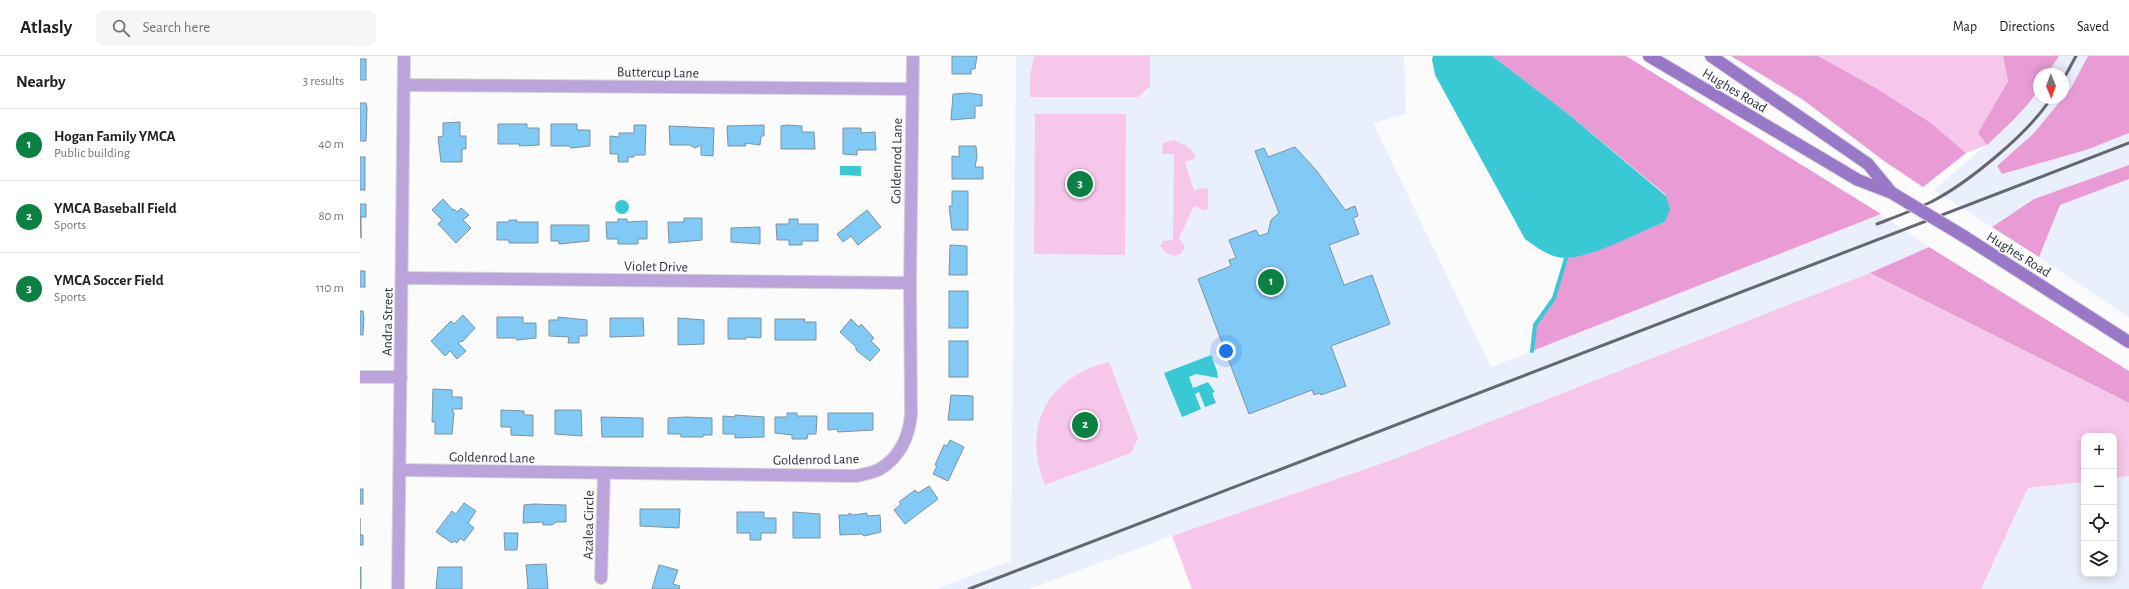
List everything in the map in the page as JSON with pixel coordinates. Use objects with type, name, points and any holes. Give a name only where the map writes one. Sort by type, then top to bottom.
[{"type":"main road","name":"Hughes Road","points":[[1649,56],[1858,180],[1892,193],[1965,237],[2129,342]]},
{"type":"main road","name":"Hughes Road","points":[[1710,56],[1868,164],[1892,193]]},
{"type":"street","name":"Andra Street","points":[[398,589],[403,278],[404,56]]},
{"type":"street","name":"Goldenrod Lane","points":[[400,470],[856,476],[879,469],[898,453],[909,430],[911,414],[910,283],[913,56]]},
{"type":"street","name":"Buttercup Lane","points":[[404,85],[912,89]]},
{"type":"street","name":"Violet Drive","points":[[403,278],[910,283]]},
{"type":"street","points":[[360,377],[401,377]]},
{"type":"street","name":"Azalea Circle","points":[[601,578],[604,473]]},
{"type":"shaded area","points":[[1016,56],[1404,56],[1406,114],[1373,123],[1491,367],[1881,214],[1929,247],[1870,273],[1397,458],[1172,536],[1029,589],[936,589],[1011,561]]},
{"type":"shaded area","points":[[1034,56],[1150,56],[1150,86],[1138,97],[1030,97],[1030,76]]},
{"type":"shaded area","points":[[1492,56],[1626,56],[1881,214],[1532,351],[1535,325],[1554,298],[1566,258],[1590,253],[1665,222],[1666,195],[1567,113]]},
{"type":"shaded area","points":[[1731,56],[1818,56],[1876,88],[1931,123],[1966,153],[1923,187],[1884,161],[1802,99]]},
{"type":"shaded area","points":[[1818,56],[2003,56],[2008,81],[1978,133],[1987,145],[1966,153],[1931,123],[1876,88]]},
{"type":"shaded area","points":[[2003,56],[2059,56],[2051,68],[2033,68],[2033,97],[2016,117],[1987,145],[1978,133],[2008,81]]},
{"type":"shaded area","points":[[2059,56],[2088,56],[2069,90],[2069,68],[2051,68]]},
{"type":"shaded area","points":[[2088,56],[2129,56],[2129,133],[2089,149],[2002,174],[1997,166],[2034,133],[2058,104],[2069,104],[2069,90]]},
{"type":"shaded area","points":[[2033,94],[2033,104],[2058,104],[2034,133],[1997,166],[2002,174],[2089,149],[2129,133],[2129,165],[2034,199],[1992,227],[1934,190],[2006,128]]},
{"type":"shaded area","points":[[1035,114],[1126,114],[1125,255],[1034,254]]},
{"type":"shaded area","points":[[1174,140],[1187,146],[1195,154],[1194,159],[1185,162],[1194,191],[1201,188],[1208,189],[1208,209],[1204,210],[1194,206],[1179,238],[1185,246],[1182,253],[1174,256],[1165,252],[1160,246],[1163,241],[1173,240],[1174,154],[1162,154],[1163,143]]},
{"type":"shaded area","points":[[2129,165],[2129,179],[2060,205],[2039,257],[1992,227],[2034,199]]},
{"type":"shaded area","points":[[2129,179],[2129,317],[2039,257],[2060,205]]},
{"type":"shaded area","points":[[1929,247],[2129,371],[2129,403],[1870,273]]},
{"type":"shaded area","points":[[1870,273],[2129,403],[2129,476],[2117,478],[2117,433],[2081,433],[2081,482],[2028,488],[1981,589],[1192,589],[1172,536],[1397,458]]},
{"type":"shaded area","points":[[1109,362],[1138,438],[1131,453],[1045,485],[1038,463],[1036,443],[1039,424],[1045,407],[1056,392],[1070,379],[1088,369]]},
{"type":"shaded area","points":[[2129,476],[2129,589],[1981,589],[2028,488],[2081,482],[2081,577],[2117,577],[2117,478]]},
{"type":"water","points":[[1433,56],[1492,56],[1567,113],[1666,196],[1670,209],[1665,222],[1603,249],[1577,257],[1560,258],[1544,252],[1525,239],[1435,75],[1432,59]]},
{"type":"water","points":[[840,166],[861,166],[861,176],[840,175]]},
{"type":"water","points":[[619,200],[625,200],[629,204],[629,210],[625,214],[619,214],[615,210],[615,204]]},
{"type":"water","points":[[1211,355],[1218,378],[1196,374],[1189,377],[1193,388],[1208,382],[1215,392],[1212,393],[1216,403],[1205,407],[1199,392],[1195,394],[1201,409],[1182,417],[1164,373]]},
{"type":"building","points":[[952,56],[977,56],[975,69],[971,69],[971,74],[952,74]]},
{"type":"building","points":[[360,59],[366,59],[366,80],[360,80]]},
{"type":"building","points":[[969,93],[982,95],[982,106],[975,106],[975,118],[951,120],[953,94]]},
{"type":"building","points":[[360,103],[366,103],[367,108],[366,141],[360,141]]},
{"type":"building","points":[[460,122],[460,136],[466,136],[466,149],[462,149],[462,162],[441,162],[438,137],[443,136],[443,123]]},
{"type":"building","points":[[498,124],[527,124],[527,128],[539,128],[539,145],[519,146],[520,144],[498,144]]},
{"type":"building","points":[[551,124],[577,124],[577,130],[590,130],[590,146],[571,148],[569,146],[551,146]]},
{"type":"building","points":[[634,125],[646,125],[645,155],[634,155],[634,157],[628,157],[628,162],[618,162],[618,154],[610,154],[610,136],[619,137],[619,133],[634,133]]},
{"type":"building","points":[[764,125],[764,136],[761,136],[760,145],[745,143],[746,146],[728,146],[727,126]]},
{"type":"building","points":[[669,126],[714,128],[713,156],[701,155],[701,145],[695,148],[690,145],[670,145]]},
{"type":"building","points":[[781,126],[802,126],[802,132],[814,132],[815,149],[781,149]]},
{"type":"building","points":[[843,128],[861,128],[861,133],[875,132],[876,150],[857,150],[857,155],[843,154]]},
{"type":"building","points":[[959,146],[976,146],[977,157],[975,167],[983,167],[983,179],[952,179],[952,156],[959,157]]},
{"type":"building","points":[[1295,147],[1316,170],[1345,210],[1355,206],[1358,216],[1353,218],[1359,234],[1329,245],[1344,285],[1372,275],[1390,324],[1331,346],[1346,386],[1321,395],[1320,393],[1314,395],[1312,390],[1249,414],[1198,279],[1231,266],[1229,260],[1236,258],[1229,240],[1256,230],[1259,236],[1268,233],[1271,220],[1279,213],[1255,151],[1264,148],[1268,157]]},
{"type":"building","points":[[360,157],[365,157],[365,190],[360,190]]},
{"type":"building","points":[[952,191],[968,191],[968,230],[952,230],[949,206],[952,206]]},
{"type":"building","points":[[443,199],[453,210],[454,209],[457,212],[461,208],[469,215],[463,220],[471,228],[456,243],[438,224],[442,220],[432,210]]},
{"type":"building","points":[[360,204],[366,204],[366,217],[361,217],[361,238]]},
{"type":"building","points":[[867,210],[881,227],[858,245],[851,236],[843,242],[837,234]]},
{"type":"building","points":[[684,218],[702,218],[702,240],[669,243],[668,222],[684,222]]},
{"type":"building","points":[[618,219],[627,219],[627,222],[647,221],[647,239],[638,239],[638,244],[618,244],[618,239],[607,239],[606,222],[618,222]]},
{"type":"building","points":[[789,219],[798,219],[798,224],[818,224],[818,241],[802,241],[802,245],[789,245],[789,240],[777,240],[776,224],[789,224]]},
{"type":"building","points":[[509,220],[517,220],[516,222],[538,222],[538,243],[509,243],[509,240],[497,240],[497,222],[509,222]]},
{"type":"building","points":[[551,225],[589,225],[589,241],[559,244],[559,241],[551,241]]},
{"type":"building","points":[[760,227],[760,244],[731,242],[731,228]]},
{"type":"building","points":[[950,245],[967,246],[967,275],[949,275]]},
{"type":"building","points":[[360,271],[365,271],[365,287],[360,287]]},
{"type":"building","points":[[949,291],[968,291],[968,328],[949,328]]},
{"type":"building","points":[[360,311],[363,311],[364,318],[363,335],[360,335]]},
{"type":"building","points":[[463,315],[475,328],[462,342],[461,341],[458,343],[466,351],[457,359],[450,351],[445,356],[431,341],[451,321],[454,324]]},
{"type":"building","points":[[497,317],[523,317],[523,323],[536,323],[536,338],[517,340],[515,338],[497,338]]},
{"type":"building","points":[[558,317],[587,320],[587,336],[579,336],[579,343],[568,343],[569,337],[549,336],[549,320],[558,320]]},
{"type":"building","points":[[610,318],[643,318],[644,336],[610,337]]},
{"type":"building","points":[[678,318],[704,320],[704,344],[678,345]]},
{"type":"building","points":[[728,318],[761,318],[761,337],[728,339]]},
{"type":"building","points":[[775,319],[805,319],[804,322],[816,322],[816,340],[775,340]]},
{"type":"building","points":[[851,319],[859,327],[861,324],[874,338],[871,341],[880,350],[870,361],[856,350],[856,347],[840,332]]},
{"type":"building","points":[[949,341],[968,341],[968,377],[949,377]]},
{"type":"building","points":[[433,389],[452,390],[452,397],[462,397],[462,409],[452,409],[454,413],[452,434],[435,434],[435,422],[432,422]]},
{"type":"building","points":[[951,395],[973,396],[973,420],[948,420]]},
{"type":"building","points":[[501,410],[524,411],[524,415],[533,415],[533,436],[511,435],[511,427],[501,427]]},
{"type":"building","points":[[555,410],[581,410],[582,436],[555,434]]},
{"type":"building","points":[[787,413],[797,413],[797,416],[817,416],[816,434],[808,434],[807,439],[792,439],[792,435],[775,433],[775,417],[787,417]]},
{"type":"building","points":[[828,413],[873,413],[873,430],[838,432],[837,429],[828,430]]},
{"type":"building","points":[[735,415],[764,417],[764,437],[735,438],[735,434],[723,434],[723,416],[735,417]]},
{"type":"building","points":[[601,417],[643,418],[643,437],[602,437]]},
{"type":"building","points":[[668,418],[712,418],[712,435],[703,435],[703,437],[681,437],[681,434],[668,434]]},
{"type":"building","points":[[950,440],[964,447],[948,481],[933,474],[937,466],[935,465],[944,445],[947,446]]},
{"type":"building","points":[[929,486],[938,499],[905,524],[894,510],[901,504],[899,502],[915,490],[918,493]]},
{"type":"building","points":[[360,489],[363,489],[363,504],[360,504]]},
{"type":"building","points":[[464,503],[476,511],[468,523],[474,528],[464,541],[460,538],[457,543],[454,541],[452,543],[436,532],[452,511],[456,514]]},
{"type":"building","points":[[524,505],[566,505],[566,522],[556,522],[552,525],[543,525],[543,522],[523,523]]},
{"type":"building","points":[[640,509],[680,509],[679,528],[640,526]]},
{"type":"building","points":[[737,512],[764,512],[764,518],[776,518],[776,533],[761,533],[761,540],[750,540],[750,533],[737,533]]},
{"type":"building","points":[[793,512],[820,514],[820,538],[793,538]]},
{"type":"building","points":[[849,513],[853,515],[867,513],[867,516],[880,515],[881,532],[864,536],[862,534],[840,535],[839,515],[849,515]]},
{"type":"building","points":[[504,533],[518,533],[517,550],[505,550]]},
{"type":"building","points":[[360,535],[363,535],[363,545],[360,545]]},
{"type":"building","points":[[546,564],[548,589],[527,589],[526,565]]},
{"type":"building","points":[[659,565],[678,570],[673,584],[680,586],[679,589],[652,589]]},
{"type":"building","points":[[360,567],[361,588],[360,589]]},
{"type":"building","points":[[438,567],[462,567],[462,589],[436,589]]},
{"type":"waterway","points":[[1532,351],[1535,325],[1554,298],[1566,258]]},
{"type":"railway","points":[[2069,69],[2076,56]]},
{"type":"railway","points":[[1877,224],[1931,202],[1962,183],[1997,156],[2028,126],[2047,104]]},
{"type":"railway","points":[[969,589],[2129,143]]},
{"type":"place","name":"YMCA Soccer Field","points":[[1080,184]]},
{"type":"place","name":"Hogan Family YMCA","points":[[1271,282]]},
{"type":"place","name":"YMCA Baseball Field","points":[[1085,425]]}]
